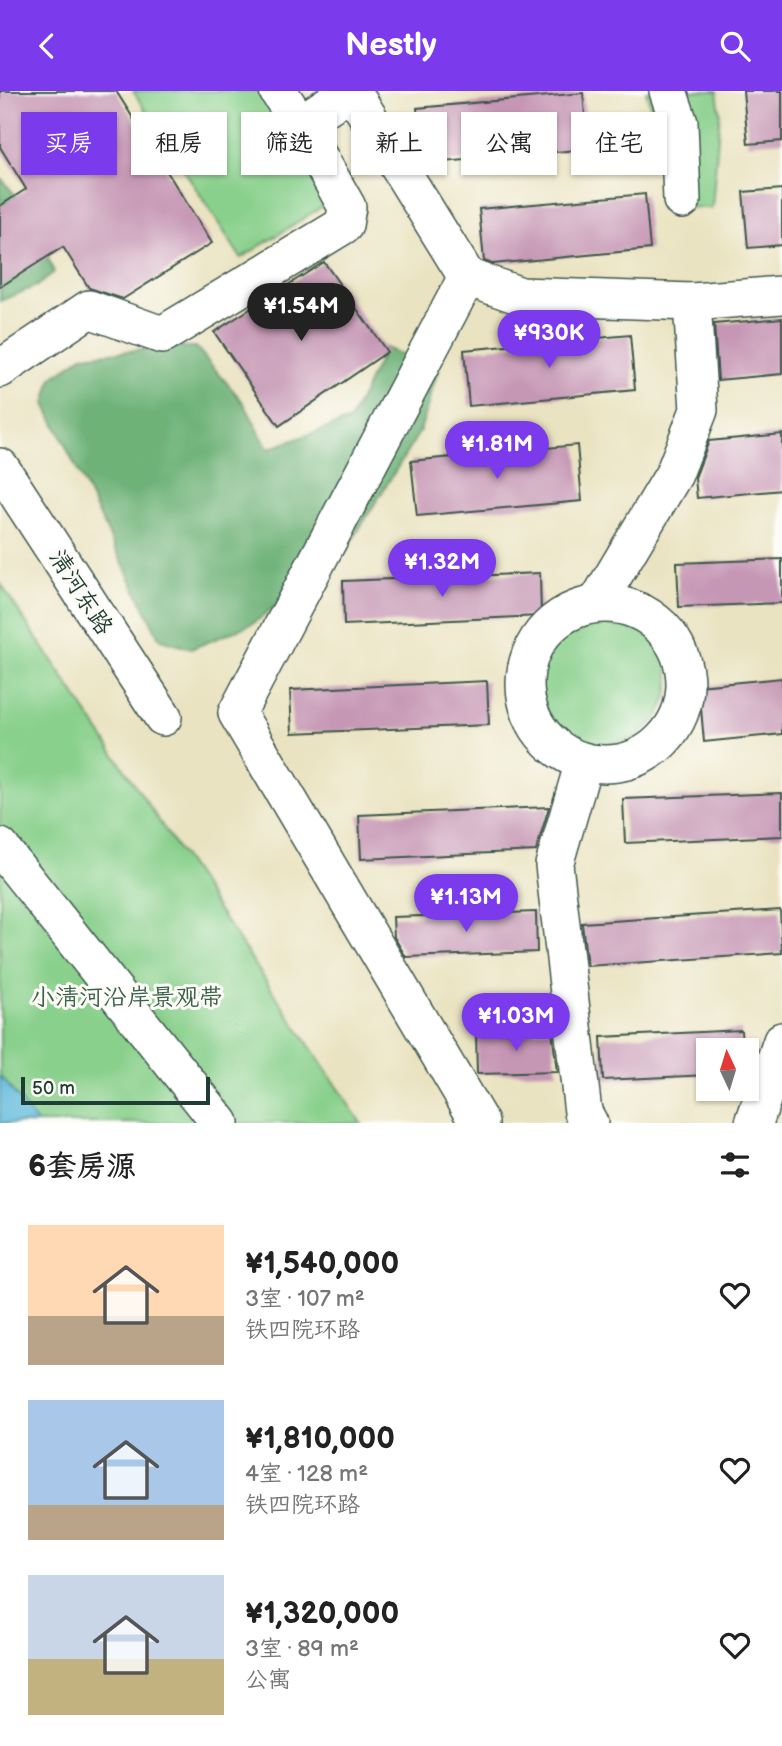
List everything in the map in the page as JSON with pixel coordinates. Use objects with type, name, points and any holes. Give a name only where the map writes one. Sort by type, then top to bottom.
[{"type":"street","points":[[278,91],[292,112]]},
{"type":"street","points":[[319,112],[351,91],[467,277],[521,296],[692,302],[782,295]]},
{"type":"street","points":[[668,91],[679,123],[682,200]]},
{"type":"street","points":[[0,369],[89,309],[162,335],[344,225],[347,207],[329,175]]},
{"type":"street","points":[[467,277],[237,713],[480,1123]]},
{"type":"street","points":[[597,603],[674,474],[699,410],[692,302]]},
{"type":"street","name":"清河东路","points":[[0,467],[163,717]]},
{"type":"street","points":[[597,603],[623,604],[647,614],[666,630],[680,651],[686,676],[685,701],[675,725],[659,744],[637,758],[613,764],[584,762],[559,750],[539,730],[527,705],[524,677],[531,650],[547,627],[570,611],[597,603]]},
{"type":"street","points":[[584,762],[554,865],[583,1112],[589,1123]]},
{"type":"street","points":[[0,847],[220,1123]]},
{"type":"street","points":[[754,1123],[782,1041]]},
{"type":"green space","points":[[133,91],[265,91],[278,112],[241,112],[241,175],[318,175],[325,186],[323,206],[241,258],[187,175],[227,175],[227,112],[147,112]]},
{"type":"green space","points":[[646,91],[717,91],[720,113],[712,208],[664,207],[662,175],[667,175],[667,112],[652,112]]},
{"type":"green space","points":[[0,177],[30,213],[54,272],[37,286],[0,301]]},
{"type":"green space","points":[[167,347],[196,347],[244,403],[268,449],[350,420],[385,348],[438,370],[420,431],[346,550],[254,623],[191,649],[160,640],[45,404],[52,379],[82,356]]},
{"type":"green space","name":"小清河沿岸景观带","points":[[0,583],[361,1123],[37,1123],[0,1075]]},
{"type":"green space","points":[[604,614],[629,619],[650,633],[664,654],[669,679],[664,704],[650,725],[629,739],[604,744],[579,739],[558,725],[544,704],[539,679],[544,654],[558,633],[579,619]]},
{"type":"water","points":[[0,1075],[37,1123],[0,1123]]},
{"type":"building","points":[[0,91],[116,91],[131,115],[131,175],[169,175],[212,243],[123,299],[89,288],[63,247],[0,287],[0,206],[26,189],[0,147]]},
{"type":"building","points":[[743,91],[782,91],[782,141],[748,144]]},
{"type":"building","points":[[583,93],[585,112],[571,112],[571,151],[557,152],[557,112],[461,112],[461,160],[447,162],[447,112],[417,112],[417,108]]},
{"type":"building","points":[[782,189],[782,245],[748,248],[743,192]]},
{"type":"building","points":[[645,194],[650,249],[493,264],[484,261],[479,209]]},
{"type":"building","points":[[324,262],[387,352],[279,426],[214,332]]},
{"type":"building","points":[[782,318],[782,374],[718,380],[714,324]]},
{"type":"building","points":[[630,335],[635,390],[469,406],[464,350]]},
{"type":"building","points":[[782,434],[782,490],[697,498],[695,478],[709,441]]},
{"type":"building","points":[[577,445],[582,501],[417,516],[411,461]]},
{"type":"building","points":[[782,559],[782,603],[679,607],[677,563]]},
{"type":"building","points":[[540,573],[541,616],[344,625],[343,581]]},
{"type":"building","points":[[782,678],[782,734],[704,742],[699,686]]},
{"type":"building","points":[[487,681],[489,725],[292,733],[290,690]]},
{"type":"building","points":[[782,793],[782,836],[625,843],[623,799]]},
{"type":"building","points":[[549,807],[536,851],[361,859],[359,815]]},
{"type":"building","points":[[780,910],[782,953],[587,966],[582,923]]},
{"type":"building","points":[[536,912],[537,952],[406,957],[394,937],[393,917]]},
{"type":"building","points":[[741,1030],[741,1038],[696,1038],[696,1076],[603,1080],[601,1037]]},
{"type":"building","points":[[552,1031],[557,1072],[477,1074],[476,1033]]}]
